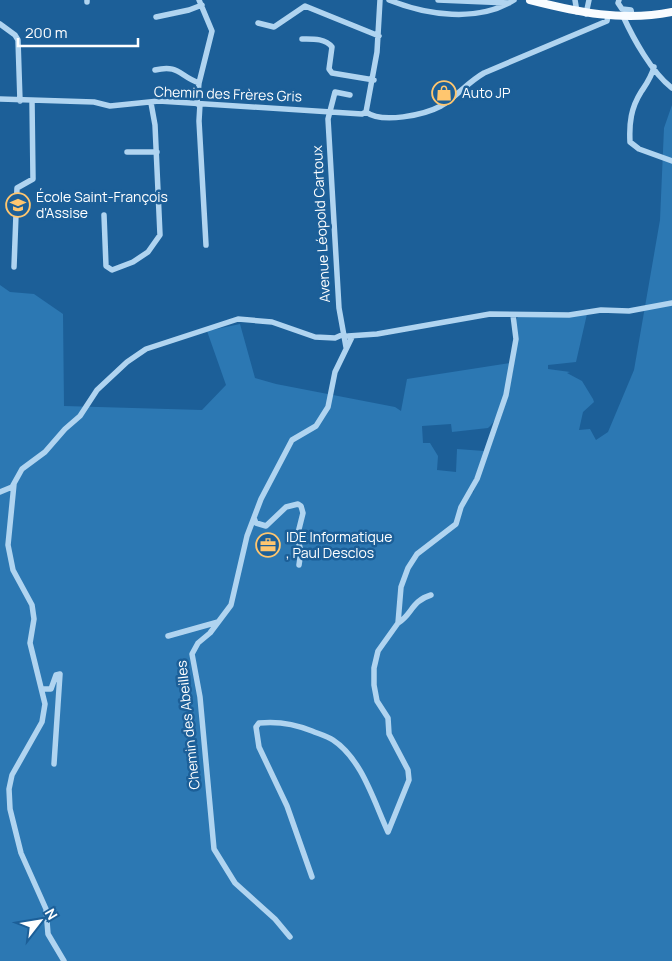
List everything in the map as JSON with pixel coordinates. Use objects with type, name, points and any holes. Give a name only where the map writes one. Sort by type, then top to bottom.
[{"type":"main road","points":[[532,0],[576,12],[608,16],[672,12]]},
{"type":"street","points":[[366,112],[374,80],[379,36],[380,0]]},
{"type":"street","points":[[388,0],[407,8],[450,14],[492,10],[512,1]]},
{"type":"street","points":[[438,0],[512,1]]},
{"type":"street","points":[[575,0],[576,12]]},
{"type":"street","points":[[586,14],[589,0]]},
{"type":"street","points":[[619,0],[618,3],[622,9],[631,10],[632,16]]},
{"type":"street","points":[[156,17],[189,10],[200,2],[212,32],[199,83],[199,121],[206,245]]},
{"type":"street","points":[[258,23],[274,27],[305,6],[379,36]]},
{"type":"street","name":"Chemin des Frères Gris","points":[[0,99],[94,102],[110,106],[151,103],[199,104],[331,112],[366,112],[370,115],[392,119],[442,106],[470,80],[607,21],[608,16]]},
{"type":"street","points":[[623,16],[631,34],[654,67],[672,88]]},
{"type":"street","points":[[0,24],[15,35],[18,40],[20,101]]},
{"type":"street","points":[[302,39],[317,39],[329,43],[332,47],[329,69],[332,73],[374,80]]},
{"type":"street","points":[[156,70],[167,67],[175,68],[199,83]]},
{"type":"street","points":[[654,67],[651,78],[634,106],[629,122],[630,142],[639,149],[672,161]]},
{"type":"street","name":"Avenue Léopold Cartoux","points":[[344,334],[339,308],[328,119],[335,92],[350,95]]},
{"type":"street","points":[[14,267],[17,188],[33,178],[32,101]]},
{"type":"street","points":[[104,216],[106,266],[112,270],[133,262],[152,248],[160,235],[157,152],[151,103]]},
{"type":"street","points":[[127,152],[157,152]]},
{"type":"street","points":[[0,492],[14,484],[28,463],[45,452],[65,429],[80,416],[97,390],[127,362],[146,349],[173,338],[238,319],[272,322],[315,337],[334,338],[344,334],[352,337],[453,322],[469,317],[569,315],[601,310],[629,311],[672,303]]},
{"type":"street","points":[[398,622],[400,587],[408,568],[417,554],[456,524],[461,507],[477,479],[506,395],[516,339],[512,315]]},
{"type":"street","points":[[344,334],[346,349]]},
{"type":"street","name":"Chemin des Abeilles","points":[[290,937],[275,919],[235,883],[214,849],[200,697],[192,654],[198,643],[210,634],[231,605],[239,566],[254,518],[292,440],[316,426],[328,407],[335,372],[352,337]]},
{"type":"street","points":[[14,484],[8,545],[14,570],[32,605],[34,619],[30,643],[43,690],[45,714],[33,741],[12,776],[9,789],[10,809],[21,853],[46,909],[48,934],[64,961]]},
{"type":"street","points":[[254,518],[256,523],[266,526],[290,505],[301,506],[303,513],[297,537],[301,551],[298,565]]},
{"type":"street","points":[[312,877],[287,806],[259,746],[256,727],[259,723],[274,722],[302,728],[334,740],[348,752],[360,772],[388,832],[409,780],[408,770],[389,734],[388,718],[377,701],[374,686],[374,668],[378,652],[398,622],[406,616],[414,604],[432,595]]},
{"type":"street","points":[[168,636],[218,622]]},
{"type":"street","points":[[43,690],[51,689],[56,675],[60,674],[54,764]]},
{"type":"shaded area","points":[[672,105],[672,961],[0,961],[0,285],[10,292],[34,294],[63,314],[64,406],[202,410],[226,385],[207,331],[240,324],[255,378],[276,384],[395,407],[401,411],[407,379],[510,363],[497,416],[488,428],[452,432],[451,424],[422,426],[423,443],[430,443],[438,456],[437,470],[456,472],[457,449],[484,451],[471,489],[473,493],[497,430],[510,387],[516,343],[515,321],[518,317],[563,317],[587,314],[576,362],[548,365],[548,369],[570,372],[567,373],[582,381],[593,399],[594,402],[583,412],[579,430],[590,429],[596,440],[608,432],[634,370],[660,220],[664,128]]},
{"type":"place","name":"Auto JP","points":[[444,93]]},
{"type":"place","name":"École Saint-François d'Assise","points":[[18,205]]},
{"type":"place","name":"IDE Informatique , Paul Desclos","points":[[268,545]]}]
